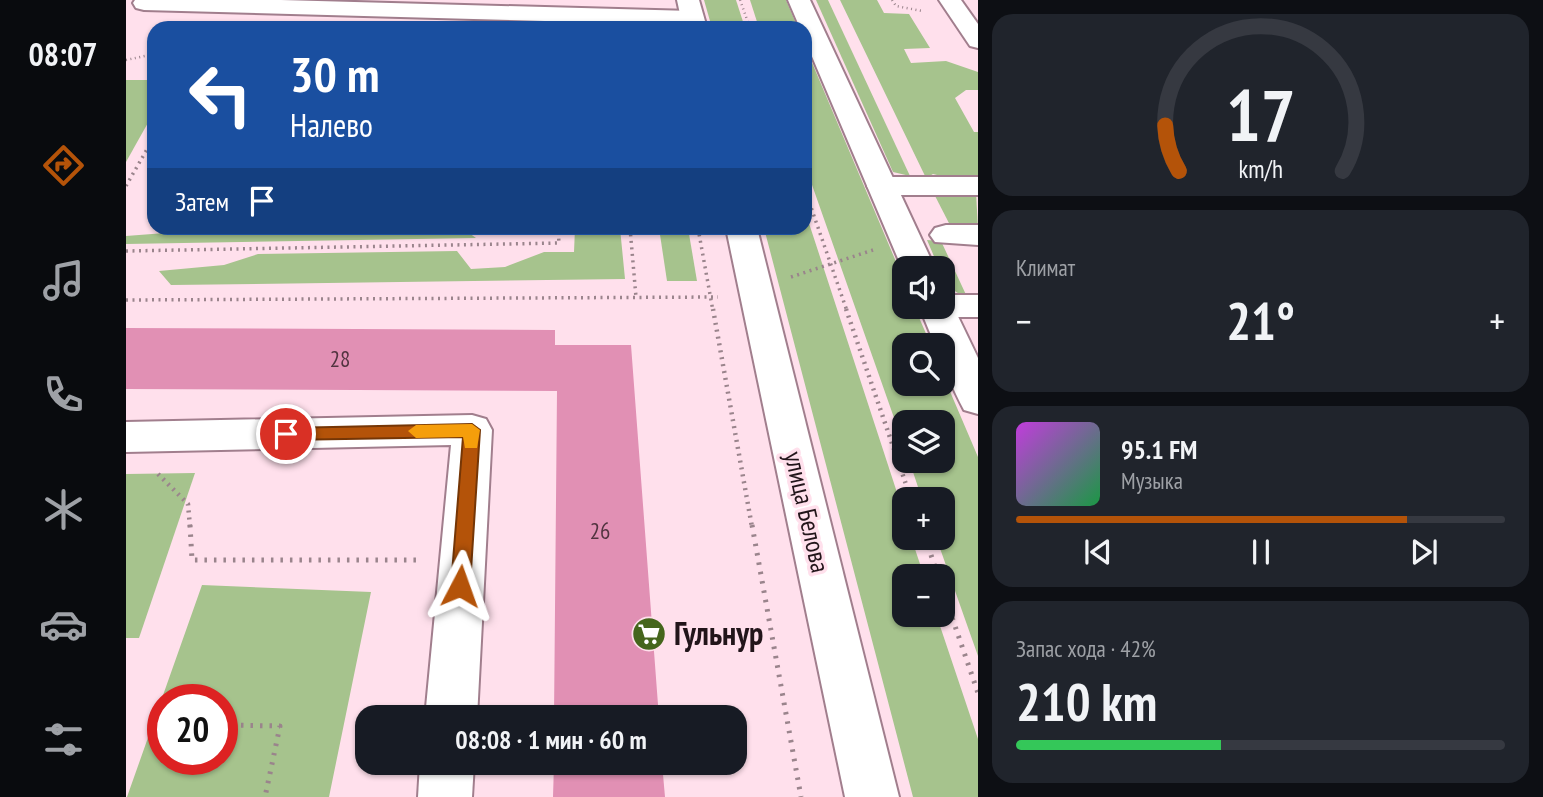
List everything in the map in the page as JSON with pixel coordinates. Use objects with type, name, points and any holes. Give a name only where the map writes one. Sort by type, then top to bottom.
[{"type":"main road","points":[[799,0],[808,21]]},
{"type":"main road","points":[[950,0],[978,41]]},
{"type":"main road","points":[[139,2],[513,7],[661,18],[692,16]]},
{"type":"main road","points":[[650,21],[661,18]]},
{"type":"main road","points":[[812,29],[914,256]]},
{"type":"main road","points":[[882,186],[978,186]]},
{"type":"main road","name":"улица Белова","points":[[743,235],[872,797]]},
{"type":"main road","points":[[946,235],[978,235]]},
{"type":"main road","points":[[955,306],[978,306]]},
{"type":"main road","points":[[942,319],[978,400]]},
{"type":"main road","points":[[126,437],[472,430],[452,705]]},
{"type":"main road","points":[[445,797],[446,775]]},
{"type":"path","points":[[740,0],[748,21]]},
{"type":"path","points":[[126,60],[147,56]]},
{"type":"path","points":[[126,186],[147,148]]},
{"type":"path","points":[[812,210],[907,487]]},
{"type":"path","points":[[126,251],[559,243],[558,235]]},
{"type":"path","points":[[631,235],[636,297]]},
{"type":"path","points":[[699,235],[801,797]]},
{"type":"path","points":[[126,300],[757,296]]},
{"type":"path","points":[[153,468],[188,504],[192,561],[462,560]]},
{"type":"path","points":[[955,626],[978,693]]},
{"type":"path","points":[[238,725],[280,726],[265,797]]},
{"type":"green space","points":[[704,0],[736,0],[743,21],[710,21]]},
{"type":"green space","points":[[750,0],[786,0],[795,21],[757,21]]},
{"type":"green space","points":[[816,0],[828,0],[910,176],[893,172]]},
{"type":"green space","points":[[840,0],[877,0],[884,13],[909,14],[930,48],[904,49],[911,63],[946,61],[978,72],[978,90],[966,90],[955,98],[974,132],[978,132],[978,178],[949,178],[933,174],[926,178]]},
{"type":"green space","points":[[812,63],[894,256],[892,319],[920,319],[926,333],[892,333],[892,396],[952,396],[978,457],[978,656],[955,591],[955,564],[946,564],[941,550],[955,550],[955,487],[918,487],[913,473],[955,473],[955,410],[892,412],[812,185]]},
{"type":"green space","points":[[126,80],[147,80],[147,124],[126,162]]},
{"type":"green space","points":[[933,192],[976,192],[978,229],[952,229]]},
{"type":"green space","points":[[812,232],[895,487],[892,487],[892,550],[915,550],[920,564],[892,564],[892,627],[940,627],[978,739],[978,797],[913,797],[766,235],[812,235]]},
{"type":"green space","points":[[472,235],[476,238],[126,244],[126,236]]},
{"type":"green space","points":[[575,235],[621,235],[625,279],[171,285],[159,271],[224,265],[258,254],[457,251],[471,269],[505,267],[544,252],[574,252]]},
{"type":"green space","points":[[660,235],[689,235],[697,281],[667,281]]},
{"type":"green space","points":[[927,240],[941,241],[948,256],[934,256]]},
{"type":"green space","points":[[955,271],[968,299],[955,291]]},
{"type":"green space","points":[[195,473],[139,638],[126,638],[126,474]]},
{"type":"green space","points":[[202,585],[371,592],[329,797],[127,797],[147,740],[147,775],[238,775],[238,684],[167,684]]},
{"type":"building","points":[[126,328],[555,330],[555,345],[631,345],[658,705],[554,705],[557,391],[126,389]]},
{"type":"building","points":[[554,775],[663,775],[665,797],[553,797]]},
{"type":"slow traffic","points":[[416,431],[472,430],[471,443]]},
{"type":"place","name":"Гульнур","points":[[649,634]]},
{"type":"route","points":[[286,434],[472,430],[460,586]]}]
